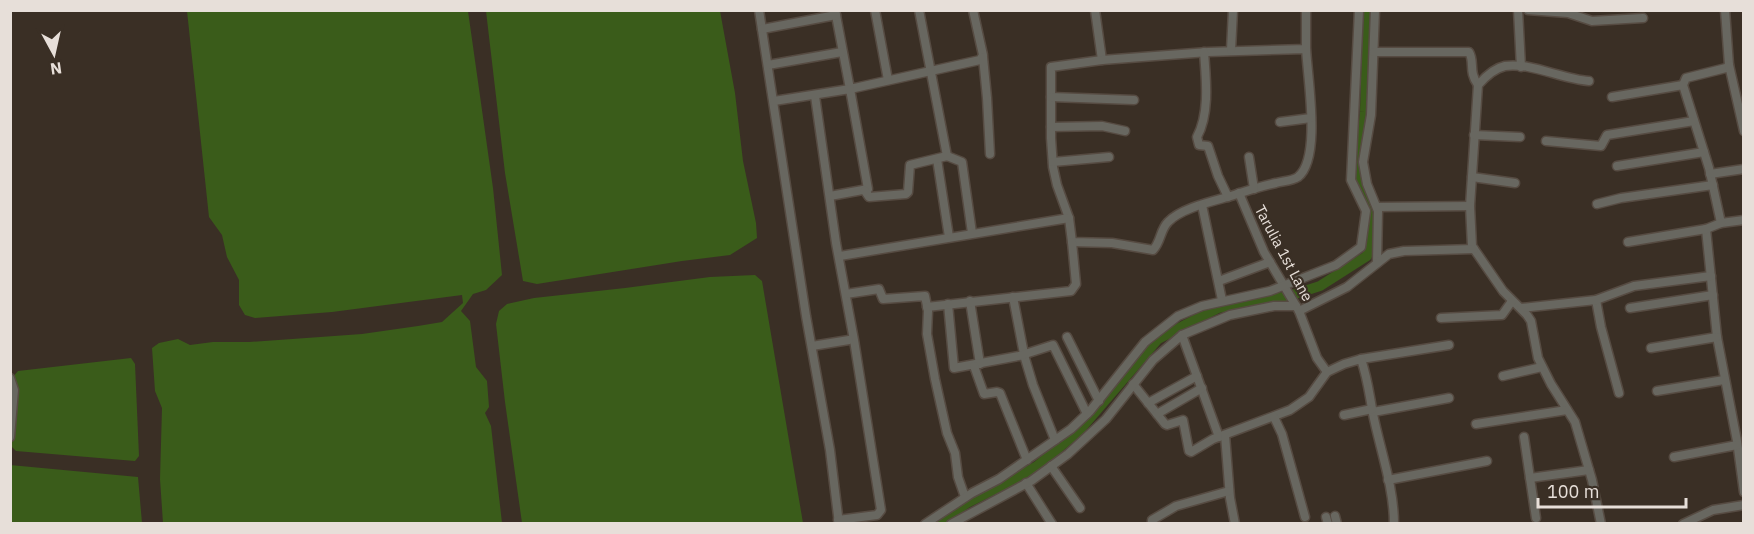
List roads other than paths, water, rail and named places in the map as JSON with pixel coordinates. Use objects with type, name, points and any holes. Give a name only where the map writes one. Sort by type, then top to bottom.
[{"type":"street","points":[[759,10],[830,450],[838,522],[877,515],[881,510],[836,243],[815,96]]},
{"type":"street","points":[[796,10],[798,22]]},
{"type":"street","points":[[875,10],[888,80]]},
{"type":"street","points":[[919,10],[947,156]]},
{"type":"street","points":[[974,10],[983,57],[990,154]]},
{"type":"street","points":[[1095,10],[1102,60]]},
{"type":"street","points":[[1231,50],[1233,10]]},
{"type":"street","name":"Tarulia 1st Lane","points":[[1306,10],[1306,49],[1312,104],[1309,160],[1304,171],[1296,179],[1239,193],[1251,225],[1284,288],[1297,307],[1317,358],[1327,372]]},
{"type":"street","points":[[925,524],[1027,460],[1087,414],[1145,342],[1165,325],[1186,313],[1222,300],[1284,288],[1336,265],[1361,247],[1366,211],[1351,180],[1359,10]]},
{"type":"street","points":[[1375,10],[1371,115],[1364,162],[1367,184],[1377,207],[1377,263]]},
{"type":"street","points":[[1518,10],[1521,67]]},
{"type":"street","points":[[1528,10],[1568,13],[1592,21],[1643,18]]},
{"type":"street","points":[[1725,10],[1729,65],[1743,131]]},
{"type":"street","points":[[762,29],[836,13],[868,187],[865,191]]},
{"type":"street","points":[[927,307],[1066,292],[1075,288],[1069,218],[1057,185],[1053,162],[1051,67],[1102,60],[1231,50],[1306,49]]},
{"type":"street","points":[[1374,52],[1469,51],[1472,55],[1472,76],[1478,85],[1470,206],[1472,246],[1503,291],[1531,321],[1538,358],[1575,422],[1589,470],[1600,524]]},
{"type":"street","points":[[768,66],[842,52]]},
{"type":"street","points":[[1204,52],[1206,91],[1203,128],[1197,137],[1199,144],[1208,146],[1228,197]]},
{"type":"street","points":[[774,101],[850,89],[980,60],[983,57]]},
{"type":"street","points":[[1722,223],[1704,152],[1683,85],[1686,78],[1726,68],[1729,65]]},
{"type":"street","points":[[1478,85],[1487,76],[1504,66],[1526,66],[1573,80],[1589,81]]},
{"type":"street","points":[[1612,97],[1683,85]]},
{"type":"street","points":[[1051,97],[1134,100]]},
{"type":"street","points":[[1280,122],[1311,118]]},
{"type":"street","points":[[1546,141],[1600,146],[1607,135],[1694,122]]},
{"type":"street","points":[[1051,127],[1102,126],[1125,131]]},
{"type":"street","points":[[1474,135],[1520,137]]},
{"type":"street","points":[[1617,166],[1704,152]]},
{"type":"street","points":[[865,191],[870,197],[906,194],[910,165],[947,156],[962,162],[972,233]]},
{"type":"street","points":[[1053,162],[1109,157]]},
{"type":"street","points":[[1249,158],[1254,189]]},
{"type":"street","points":[[937,159],[949,237]]},
{"type":"street","points":[[1710,174],[1743,169]]},
{"type":"street","points":[[1472,177],[1515,183]]},
{"type":"street","points":[[1598,204],[1621,198],[1713,185]]},
{"type":"street","points":[[830,196],[865,191]]},
{"type":"street","points":[[1072,242],[1103,242],[1153,250],[1168,221],[1202,205],[1239,193]]},
{"type":"street","points":[[1202,205],[1222,300]]},
{"type":"street","points":[[1377,207],[1470,206]]},
{"type":"street","points":[[840,256],[1069,218]]},
{"type":"street","points":[[1628,242],[1706,229],[1722,223],[1743,220]]},
{"type":"street","points":[[1706,229],[1717,337],[1724,380],[1739,442],[1743,492]]},
{"type":"street","points":[[951,524],[963,520],[1026,483],[1076,447],[1106,419],[1153,360],[1182,335],[1211,322],[1237,314],[1274,306],[1297,307],[1347,287],[1389,254],[1404,251],[1474,249]]},
{"type":"street","points":[[1219,281],[1270,262]]},
{"type":"street","points":[[1521,308],[1596,300],[1634,286],[1711,276]]},
{"type":"street","points":[[846,294],[879,288],[883,299],[923,295],[927,307],[927,334],[933,368],[947,433],[955,453],[957,474],[965,497]]},
{"type":"street","points":[[1630,308],[1713,295]]},
{"type":"street","points":[[1013,297],[1023,354],[1055,440]]},
{"type":"street","points":[[1596,300],[1619,393]]},
{"type":"street","points":[[970,301],[977,365],[984,394],[1000,393],[1027,460]]},
{"type":"street","points":[[1441,318],[1502,315],[1512,301]]},
{"type":"street","points":[[948,304],[953,367],[957,369],[977,365],[1053,345],[1087,414]]},
{"type":"street","points":[[1182,335],[1222,436],[1235,524]]},
{"type":"street","points":[[1066,337],[1099,400]]},
{"type":"street","points":[[1651,348],[1717,337]]},
{"type":"street","points":[[812,346],[849,340]]},
{"type":"street","points":[[1133,384],[1166,425],[1183,420],[1190,452],[1304,402],[1327,372],[1344,364],[1361,359],[1449,345]]},
{"type":"street","points":[[1361,359],[1369,382],[1372,411],[1388,480],[1394,524]]},
{"type":"street","points":[[1503,376],[1542,367]]},
{"type":"street","points":[[1148,403],[1197,376]]},
{"type":"street","points":[[10,378],[14,390],[10,437]]},
{"type":"street","points":[[1657,391],[1724,380]]},
{"type":"street","points":[[1157,414],[1202,388]]},
{"type":"street","points":[[1344,415],[1449,398]]},
{"type":"street","points":[[1476,424],[1567,410]]},
{"type":"street","points":[[1274,417],[1284,439],[1305,517]]},
{"type":"street","points":[[1524,436],[1536,518]]},
{"type":"street","points":[[1674,457],[1739,442]]},
{"type":"street","points":[[1388,480],[1487,461]]},
{"type":"street","points":[[1052,466],[1080,508]]},
{"type":"street","points":[[1530,477],[1589,470]]},
{"type":"street","points":[[1026,483],[1052,524]]},
{"type":"street","points":[[1152,524],[1152,520],[1176,506],[1229,491]]},
{"type":"street","points":[[1688,522],[1713,510],[1743,505]]},
{"type":"waterway","points":[[938,524],[967,503],[1037,466],[1078,432],[1158,339],[1218,308],[1289,296],[1320,286],[1367,256],[1373,232],[1370,206],[1360,183],[1360,158],[1365,112],[1368,10]]}]
